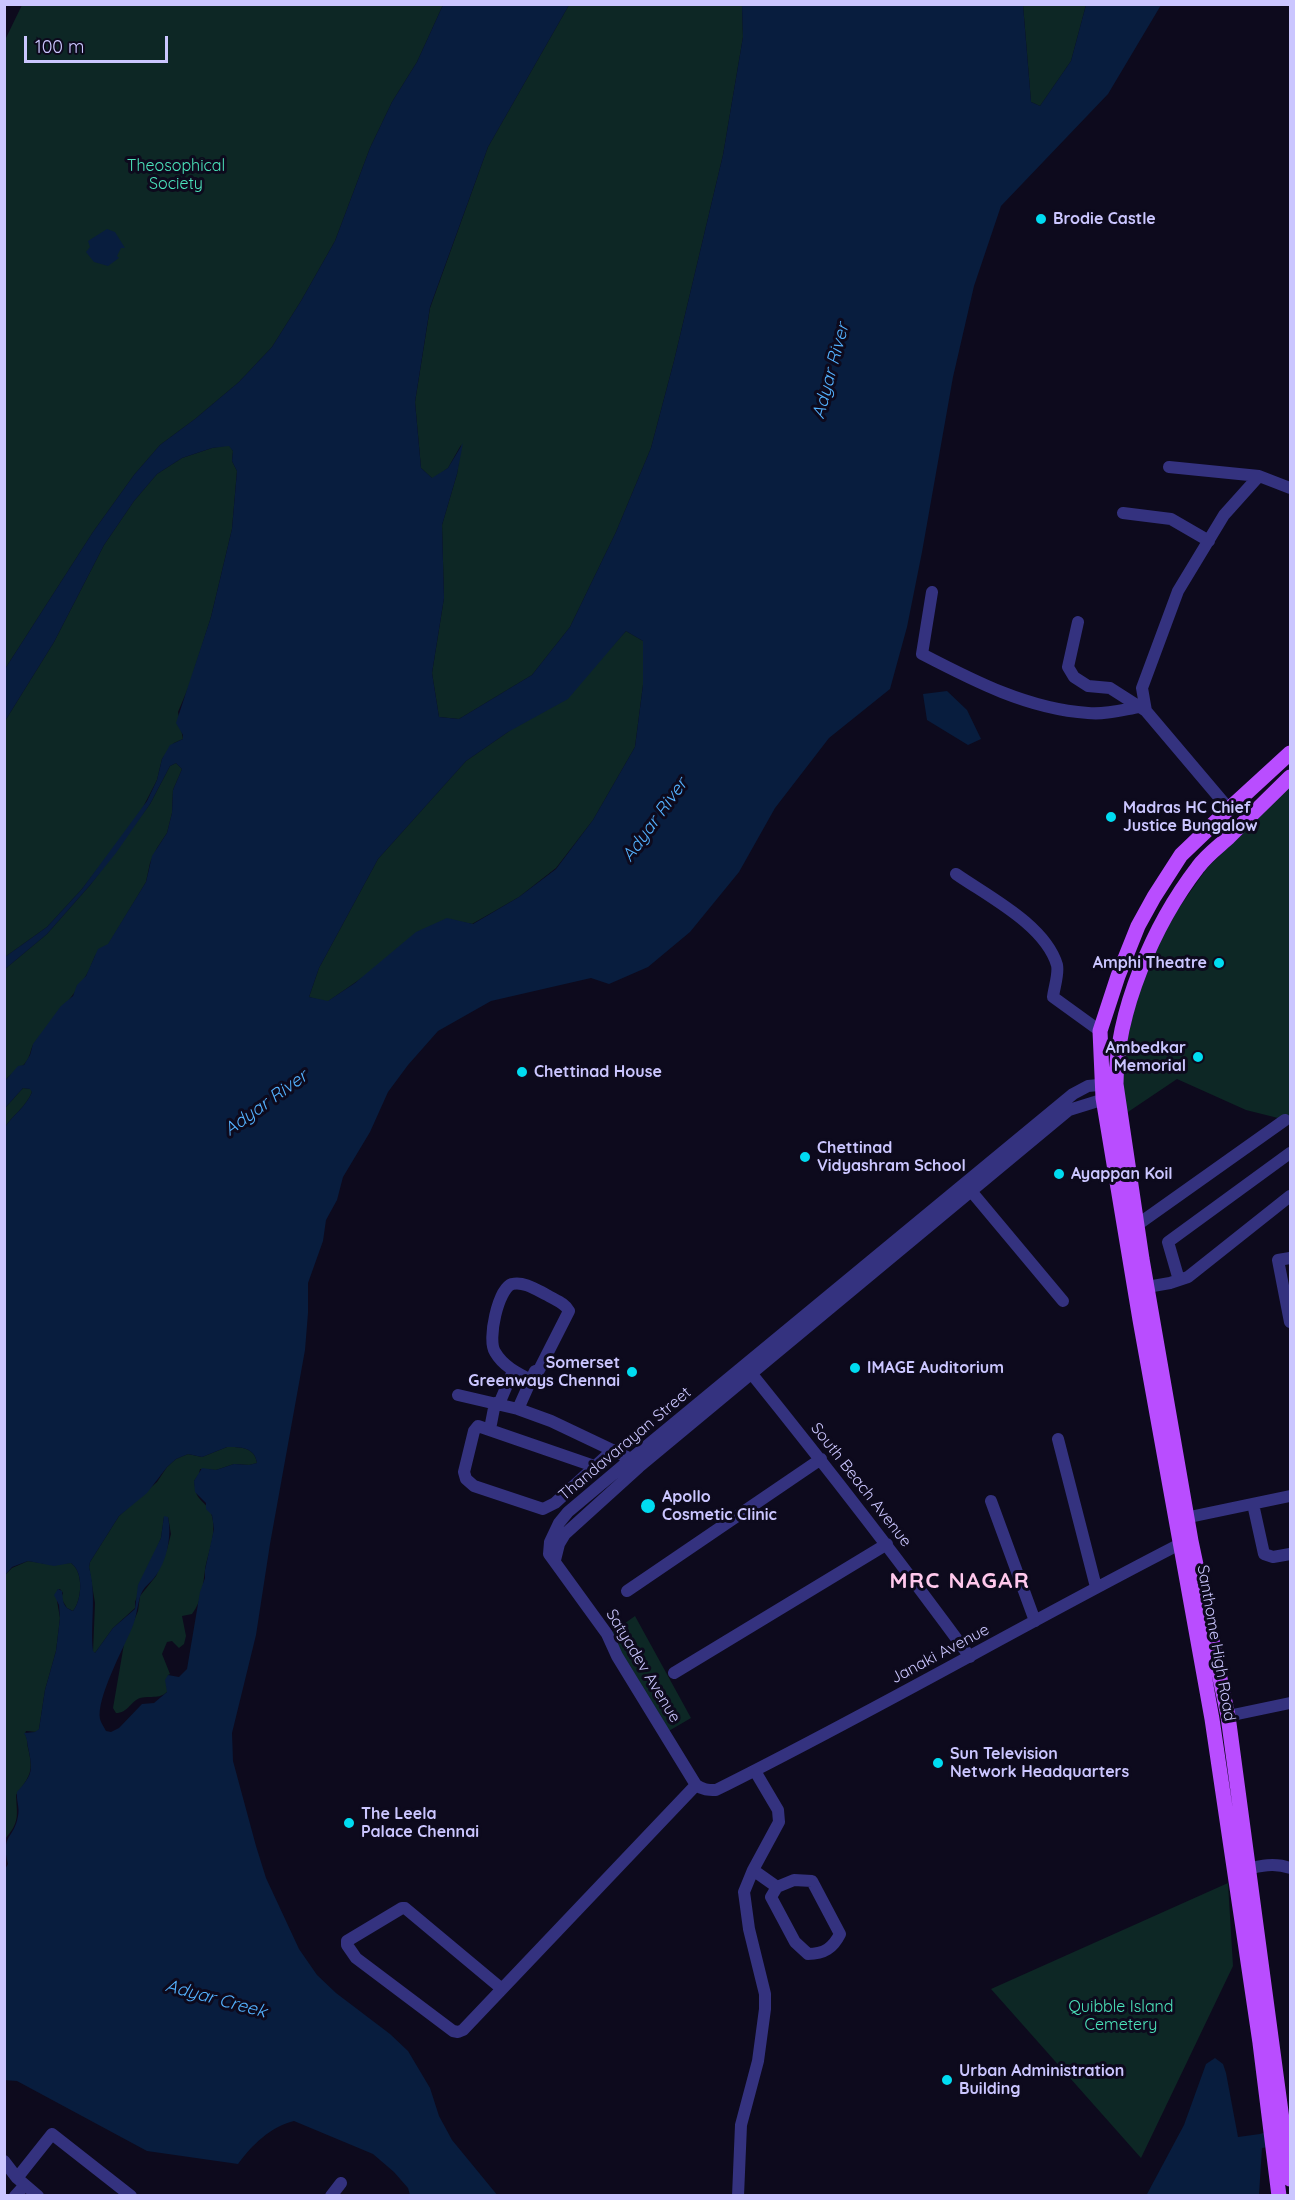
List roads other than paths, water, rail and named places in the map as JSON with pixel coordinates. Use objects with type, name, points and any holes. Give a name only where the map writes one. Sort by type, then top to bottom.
[{"type":"main road","points":[[1109,1090],[1100,1031],[1138,926],[1181,855],[1290,753]]},
{"type":"main road","points":[[1109,1090],[1122,1024],[1142,966],[1164,921],[1198,866],[1290,777]]},
{"type":"main road","name":"Santhome High Road","points":[[1109,1090],[1137,1226],[1182,1519]]},
{"type":"main road","name":"Santhome High Road","points":[[1109,1090],[1186,1543],[1212,1719],[1243,1869]]},
{"type":"main road","name":"Santhome High Road","points":[[1186,1543],[1228,1716],[1243,1869],[1267,2043],[1290,2179]]},
{"type":"main road","name":"Santhome High Road","points":[[1267,2043],[1279,2196]]},
{"type":"street","points":[[1169,467],[1259,476],[1290,488]]},
{"type":"street","points":[[1142,709],[1143,688],[1178,591],[1224,515],[1259,476]]},
{"type":"street","points":[[1123,513],[1171,519],[1209,541]]},
{"type":"street","points":[[932,592],[922,654],[981,684],[1038,705],[1089,714],[1142,709]]},
{"type":"street","points":[[1078,622],[1068,667],[1074,677],[1088,686],[1110,688],[1142,709],[1229,809]]},
{"type":"street","points":[[956,874],[1035,928],[1047,943],[1058,967],[1053,997],[1100,1031]]},
{"type":"street","name":"Thandavarayan Street","points":[[555,1560],[549,1554],[550,1542],[559,1523],[568,1512],[635,1463],[880,1260],[1073,1094],[1088,1086],[1109,1090]]},
{"type":"street","name":"Thandavarayan Street","points":[[880,1260],[971,1191],[1069,1110],[1109,1090]]},
{"type":"street","points":[[1137,1226],[1285,1120]]},
{"type":"street","points":[[1179,1280],[1168,1242],[1290,1154]]},
{"type":"street","points":[[971,1191],[1063,1301]]},
{"type":"street","points":[[1147,1287],[1188,1277],[1290,1196]]},
{"type":"street","points":[[1290,1258],[1278,1260],[1290,1322]]},
{"type":"street","points":[[518,1409],[531,1380],[569,1311],[565,1305],[531,1287],[514,1284],[505,1288],[502,1296],[492,1336],[493,1350],[513,1371],[531,1380]]},
{"type":"street","points":[[490,1429],[497,1404],[513,1371]]},
{"type":"street","name":"South Beach Avenue","points":[[746,1371],[821,1460],[887,1544],[970,1657]]},
{"type":"street","points":[[458,1395],[518,1409],[551,1421],[635,1463]]},
{"type":"street","points":[[559,1523],[543,1509],[474,1486],[466,1479],[464,1472],[476,1427],[490,1429],[594,1466]]},
{"type":"street","points":[[1058,1439],[1096,1587]]},
{"type":"street","points":[[543,1509],[555,1503],[613,1450]]},
{"type":"street","points":[[627,1591],[821,1460]]},
{"type":"street","name":"Thandavarayan Street","points":[[555,1560],[559,1544],[565,1534],[635,1463]]},
{"type":"street","points":[[1253,1508],[1290,1496]]},
{"type":"street","points":[[991,1502],[1035,1621]]},
{"type":"street","points":[[1182,1519],[1290,1504]]},
{"type":"street","points":[[1253,1508],[1264,1554],[1273,1557],[1290,1554]]},
{"type":"street","name":"Janaki Avenue","points":[[699,1787],[716,1790],[755,1771],[1096,1587],[1186,1543]]},
{"type":"street","points":[[674,1673],[887,1544]]},
{"type":"street","name":"Satyadev Avenue","points":[[555,1560],[607,1634],[617,1656],[699,1787]]},
{"type":"street","points":[[1228,1716],[1290,1703]]},
{"type":"street","points":[[738,2196],[741,2125],[758,2061],[765,2009],[765,1994],[744,1902],[744,1892],[780,1817],[755,1771]]},
{"type":"street","points":[[502,1989],[405,1908],[347,1941],[347,1945],[356,1958],[455,2032],[463,2030],[699,1787]]},
{"type":"street","points":[[1243,1869],[1266,1864],[1283,1865],[1290,1868]]},
{"type":"street","points":[[753,1870],[777,1887]]},
{"type":"street","points":[[794,1880],[812,1881],[840,1934],[835,1945],[819,1954],[808,1954],[795,1942],[771,1897],[777,1887],[794,1880]]},
{"type":"street","points":[[15,2196],[21,2181],[51,2134],[131,2196]]},
{"type":"street","points":[[4,2161],[38,2196]]},
{"type":"street","points":[[331,2196],[341,2183]]},
{"type":"water","points":[[443,5],[569,5],[488,147],[430,307],[415,402],[421,468],[432,478],[448,468],[463,443],[457,474],[442,525],[444,598],[432,673],[439,717],[459,719],[532,675],[570,627],[616,532],[651,448],[723,155],[743,37],[742,5],[1023,5],[1031,102],[1040,106],[1071,61],[1086,5],[1161,5],[1108,94],[1001,206],[974,286],[953,377],[907,627],[890,689],[829,738],[775,808],[739,872],[690,932],[648,967],[609,984],[591,978],[491,1001],[438,1031],[388,1092],[370,1132],[343,1177],[337,1200],[326,1220],[323,1241],[308,1283],[305,1350],[256,1635],[232,1733],[233,1761],[266,1878],[299,1949],[317,1975],[336,1993],[390,2034],[408,2051],[430,2088],[439,2116],[452,2140],[498,2196],[410,2195],[408,2188],[394,2172],[373,2154],[294,2121],[262,2138],[238,2164],[147,2151],[17,2081],[4,2080],[4,1871],[8,1864],[6,1848],[18,1816],[17,1792],[29,1776],[31,1767],[24,1733],[35,1732],[39,1729],[45,1690],[56,1651],[60,1618],[59,1605],[54,1595],[58,1589],[62,1591],[65,1605],[73,1611],[80,1593],[80,1579],[71,1563],[54,1566],[28,1561],[12,1567],[5,1575],[5,1127],[32,1092],[30,1089],[23,1088],[5,1108],[5,1081],[18,1066],[24,1065],[33,1044],[61,1006],[73,996],[77,985],[86,976],[98,949],[108,944],[146,882],[152,856],[167,833],[172,813],[173,790],[182,769],[176,763],[170,766],[150,804],[116,853],[47,934],[5,969],[5,957],[47,927],[82,889],[147,801],[157,780],[162,759],[170,745],[183,739],[176,723],[211,617],[232,529],[237,471],[232,461],[233,451],[229,446],[212,448],[182,458],[157,474],[134,501],[104,545],[54,642],[5,721],[5,669],[93,532],[134,475],[160,445],[239,382],[272,347],[335,241],[370,148],[392,102],[417,62]],"holes":[[[626,631],[643,641],[643,685],[635,747],[593,820],[556,869],[519,897],[473,924],[447,918],[416,932],[355,983],[328,1001],[309,997],[319,968],[378,859],[466,761],[508,732],[568,699]],[[227,1447],[250,1451],[257,1463],[234,1464],[216,1470],[202,1468],[194,1481],[195,1492],[206,1503],[206,1509],[212,1515],[214,1529],[205,1578],[200,1592],[187,1669],[179,1677],[168,1675],[165,1680],[167,1692],[154,1703],[142,1704],[119,1728],[111,1732],[106,1731],[100,1719],[102,1699],[134,1624],[142,1592],[158,1572],[165,1557],[169,1540],[168,1517],[164,1516],[161,1538],[138,1585],[135,1609],[113,1628],[95,1653],[92,1641],[93,1599],[90,1562],[119,1516],[147,1493],[176,1459],[188,1454],[202,1457]]]},
{"type":"water","points":[[107,229],[115,232],[125,248],[121,248],[117,256],[119,258],[108,266],[94,262],[86,252],[90,247],[88,241]]},
{"type":"water","points":[[947,691],[967,710],[981,739],[968,745],[927,720],[923,694]]},
{"type":"water","points":[[1215,2058],[1223,2064],[1226,2073],[1238,2137],[1260,2134],[1290,2124],[1290,2144],[1262,2148],[1259,2195],[1146,2196],[1184,2125],[1206,2064]]},
{"type":"place","name":"Brodie Castle","points":[[1041,219]]},
{"type":"place","name":"Madras HC Chief Justice Bungalow","points":[[1111,817]]},
{"type":"place","name":"Amphi Theatre","points":[[1219,963]]},
{"type":"place","name":"Ambedkar Memorial","points":[[1198,1057]]},
{"type":"place","name":"Chettinad House","points":[[522,1072]]},
{"type":"place","name":"Chettinad Vidyashram School","points":[[805,1157]]},
{"type":"place","name":"Ayappan Koil","points":[[1059,1174]]},
{"type":"place","name":"IMAGE Auditorium","points":[[855,1368]]},
{"type":"place","name":"Somerset Greenways Chennai","points":[[632,1372]]},
{"type":"place","name":"Apollo Cosmetic Clinic","points":[[648,1506]]},
{"type":"place","name":"Sun Television Network Headquarters","points":[[938,1763]]},
{"type":"place","name":"The Leela Palace Chennai","points":[[349,1823]]},
{"type":"place","name":"Urban Administration Building","points":[[947,2080]]},
{"type":"district","name":"MRC NAGAR","points":[[960,1581]]},
{"type":"park label","name":"Theosophical Society","points":[[176,175]]},
{"type":"park label","name":"Quibble Island Cemetery","points":[[1121,2016]]},
{"type":"water label","name":"Adyar River","points":[[831,371]]},
{"type":"water label","name":"Adyar River","points":[[655,820]]},
{"type":"water label","name":"Adyar River","points":[[266,1103]]},
{"type":"water label","name":"Adyar Creek","points":[[216,1999]]}]
